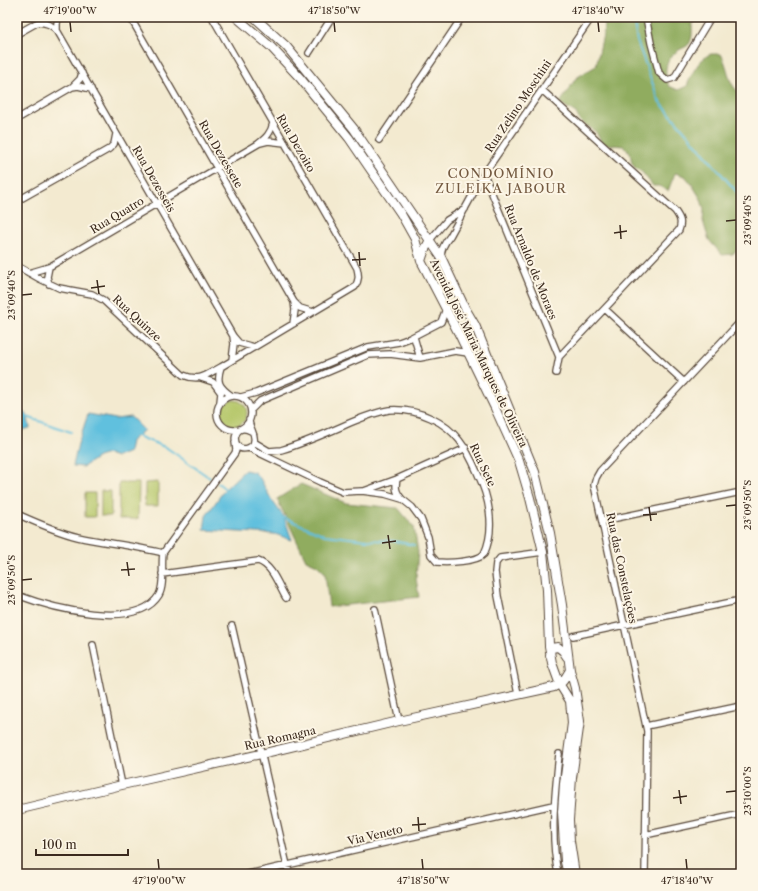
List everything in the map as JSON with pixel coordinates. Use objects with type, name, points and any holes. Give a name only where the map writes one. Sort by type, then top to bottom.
[{"type":"main road","name":"Avenida José Maria Marques de Oliveira","points":[[236,17],[271,47],[300,78],[349,138],[404,220],[415,239],[421,261],[451,317],[519,461],[530,498],[543,552],[551,659],[560,685],[570,701],[572,723],[562,812],[565,862],[568,874]]},
{"type":"main road","name":"Avenida José Maria Marques de Oliveira","points":[[254,17],[286,46],[354,129],[441,257],[475,325],[490,359],[535,472],[550,533],[562,605],[568,659],[575,688],[580,721],[572,778],[570,813],[570,841],[575,874]]},
{"type":"main road","points":[[421,261],[430,240]]},
{"type":"main road","points":[[438,292],[442,285],[448,283],[458,300],[466,308]]},
{"type":"main road","points":[[451,317],[457,322],[478,364],[483,366],[490,359]]},
{"type":"main road","points":[[547,590],[550,597],[552,616],[557,616],[562,605]]},
{"type":"main road","points":[[566,695],[560,691],[548,688],[552,678],[551,648],[558,647],[563,651],[568,659]]},
{"type":"main road","points":[[560,685],[570,670]]},
{"type":"main road","name":"Rua Romagna","points":[[17,810],[398,721],[560,685]]},
{"type":"street","points":[[17,34],[46,17]]},
{"type":"street","points":[[58,17],[56,24],[58,32]]},
{"type":"street","name":"Rua Dezessete","points":[[130,17],[294,302]]},
{"type":"street","name":"Rua Dezoito","points":[[212,17],[357,268],[359,275],[355,287],[313,312]]},
{"type":"street","points":[[309,53],[332,17]]},
{"type":"street","points":[[379,140],[462,17]]},
{"type":"street","name":"Rua Zelino Moschini","points":[[441,257],[442,250],[446,242],[484,174],[592,17]]},
{"type":"street","points":[[646,17],[659,73],[667,80],[674,78],[711,17]]},
{"type":"street","name":"Rua Dezesseis","points":[[38,22],[46,22],[53,26],[58,32],[233,336],[239,343],[254,347]]},
{"type":"street","points":[[17,119],[72,87],[80,79],[82,73]]},
{"type":"street","points":[[72,87],[78,86],[90,89]]},
{"type":"street","points":[[542,90],[675,211],[680,217],[681,224],[679,230],[559,357],[556,373]]},
{"type":"street","name":"Rua Quatro","points":[[29,273],[49,267],[258,144],[271,130],[273,123]]},
{"type":"street","points":[[17,201],[109,148],[114,144],[116,134]]},
{"type":"street","name":"Rua Quatro","points":[[258,144],[268,141],[284,143]]},
{"type":"street","points":[[109,148],[116,147],[126,150]]},
{"type":"street","name":"Rua Arnaldo de Moraes","points":[[484,174],[559,357]]},
{"type":"street","points":[[430,240],[447,220],[465,209]]},
{"type":"street","name":"Rua Quinze","points":[[17,266],[59,288],[92,294],[103,300],[183,375],[192,379],[201,378]]},
{"type":"street","points":[[49,267],[47,277],[49,284]]},
{"type":"street","points":[[294,302],[300,308],[313,312]]},
{"type":"street","points":[[293,324],[295,310],[294,302]]},
{"type":"street","points":[[402,499],[362,491],[343,492],[247,448],[239,447],[232,432],[218,420],[217,408],[224,399],[232,396],[241,397],[256,393],[368,346],[399,342],[414,337],[442,322],[446,308]]},
{"type":"street","points":[[605,309],[684,382]]},
{"type":"street","points":[[201,378],[313,312]]},
{"type":"street","name":"Rua das Constelações","points":[[645,874],[646,726],[594,485],[600,471],[684,382],[739,327],[741,321]]},
{"type":"street","points":[[232,360],[234,344],[233,336]]},
{"type":"street","points":[[414,337],[420,358]]},
{"type":"street","points":[[235,453],[247,448],[254,442],[255,437],[251,431],[249,420],[251,410],[260,402],[368,355],[390,354],[420,358],[455,351],[468,353]]},
{"type":"street","points":[[222,367],[218,376],[218,381],[224,390],[232,396]]},
{"type":"street","points":[[201,378],[213,382],[221,393],[220,403]]},
{"type":"street","points":[[241,397],[246,400],[251,410]]},
{"type":"street","name":"Rua Sete","points":[[254,442],[269,451],[281,450],[365,417],[385,411],[397,410],[418,413],[438,422],[453,433],[466,448],[482,483],[487,498],[490,519],[490,531],[483,556],[476,559],[456,562],[437,562],[431,555],[429,542],[421,519],[402,499]]},
{"type":"street","points":[[228,428],[242,428],[249,420]]},
{"type":"street","points":[[17,594],[78,612],[105,614],[134,612],[143,609],[154,601],[161,590],[162,553],[235,453],[235,440],[237,433],[245,429],[251,431]]},
{"type":"street","points":[[362,491],[397,479],[466,448]]},
{"type":"street","points":[[397,479],[395,484],[396,491],[402,499]]},
{"type":"street","points":[[602,522],[741,492]]},
{"type":"street","points":[[17,514],[54,530],[78,537],[144,548],[162,553]]},
{"type":"street","points":[[518,694],[498,596],[495,568],[500,558],[543,552]]},
{"type":"street","points":[[162,574],[258,561],[265,564],[269,568],[286,598]]},
{"type":"street","points":[[573,636],[741,600]]},
{"type":"street","points":[[375,609],[398,721]]},
{"type":"street","points":[[232,626],[289,874]]},
{"type":"street","points":[[93,645],[122,785]]},
{"type":"street","points":[[646,726],[741,706]]},
{"type":"street","points":[[558,874],[554,848],[553,805],[559,754]]},
{"type":"street","name":"Via Veneto","points":[[248,874],[553,805]]},
{"type":"street","points":[[645,835],[741,814]]},
{"type":"green space","points":[[603,17],[702,17],[692,25],[692,37],[689,44],[671,57],[666,66],[666,76],[669,86],[678,90],[687,86],[693,72],[703,59],[711,54],[721,54],[732,84],[741,97],[741,246],[733,254],[722,255],[709,240],[703,221],[704,210],[701,199],[685,176],[675,173],[668,191],[659,186],[653,186],[642,172],[635,168],[632,163],[630,153],[623,146],[602,144],[596,132],[580,121],[576,113],[560,103],[576,78],[596,66],[604,30]]},
{"type":"green space","points":[[234,400],[243,404],[247,413],[243,422],[234,426],[225,422],[221,413],[225,404]]},
{"type":"green space","points":[[158,482],[158,506],[145,506],[145,483]]},
{"type":"green space","points":[[119,483],[139,483],[138,519],[119,519]]},
{"type":"green space","points":[[301,484],[346,503],[398,508],[414,527],[418,552],[416,578],[419,597],[329,607],[325,573],[317,565],[306,560],[277,499]]},
{"type":"green space","points":[[101,491],[111,491],[111,516],[101,516]]},
{"type":"green space","points":[[85,493],[95,493],[95,517],[85,517]]},
{"type":"water","points":[[17,407],[27,414],[30,428],[22,430],[17,428]]},
{"type":"water","points":[[88,414],[116,419],[131,417],[144,430],[131,441],[129,452],[117,457],[108,454],[98,457],[83,467],[73,466],[78,444]]},
{"type":"water","points":[[245,470],[254,472],[260,478],[271,499],[284,517],[292,540],[275,534],[204,530],[206,516],[225,489]]},
{"type":"waterway","points":[[633,17],[637,41],[659,101],[741,197]]},
{"type":"waterway","points":[[27,417],[71,432]]},
{"type":"waterway","points":[[135,435],[167,448],[210,478]]},
{"type":"waterway","points":[[218,483],[228,491]]},
{"type":"waterway","points":[[282,517],[325,535],[367,540],[393,541],[414,545]]},
{"type":"district","name":"CONDOMÍNIO ZULEIKA JABOUR","points":[[501,180]]}]
